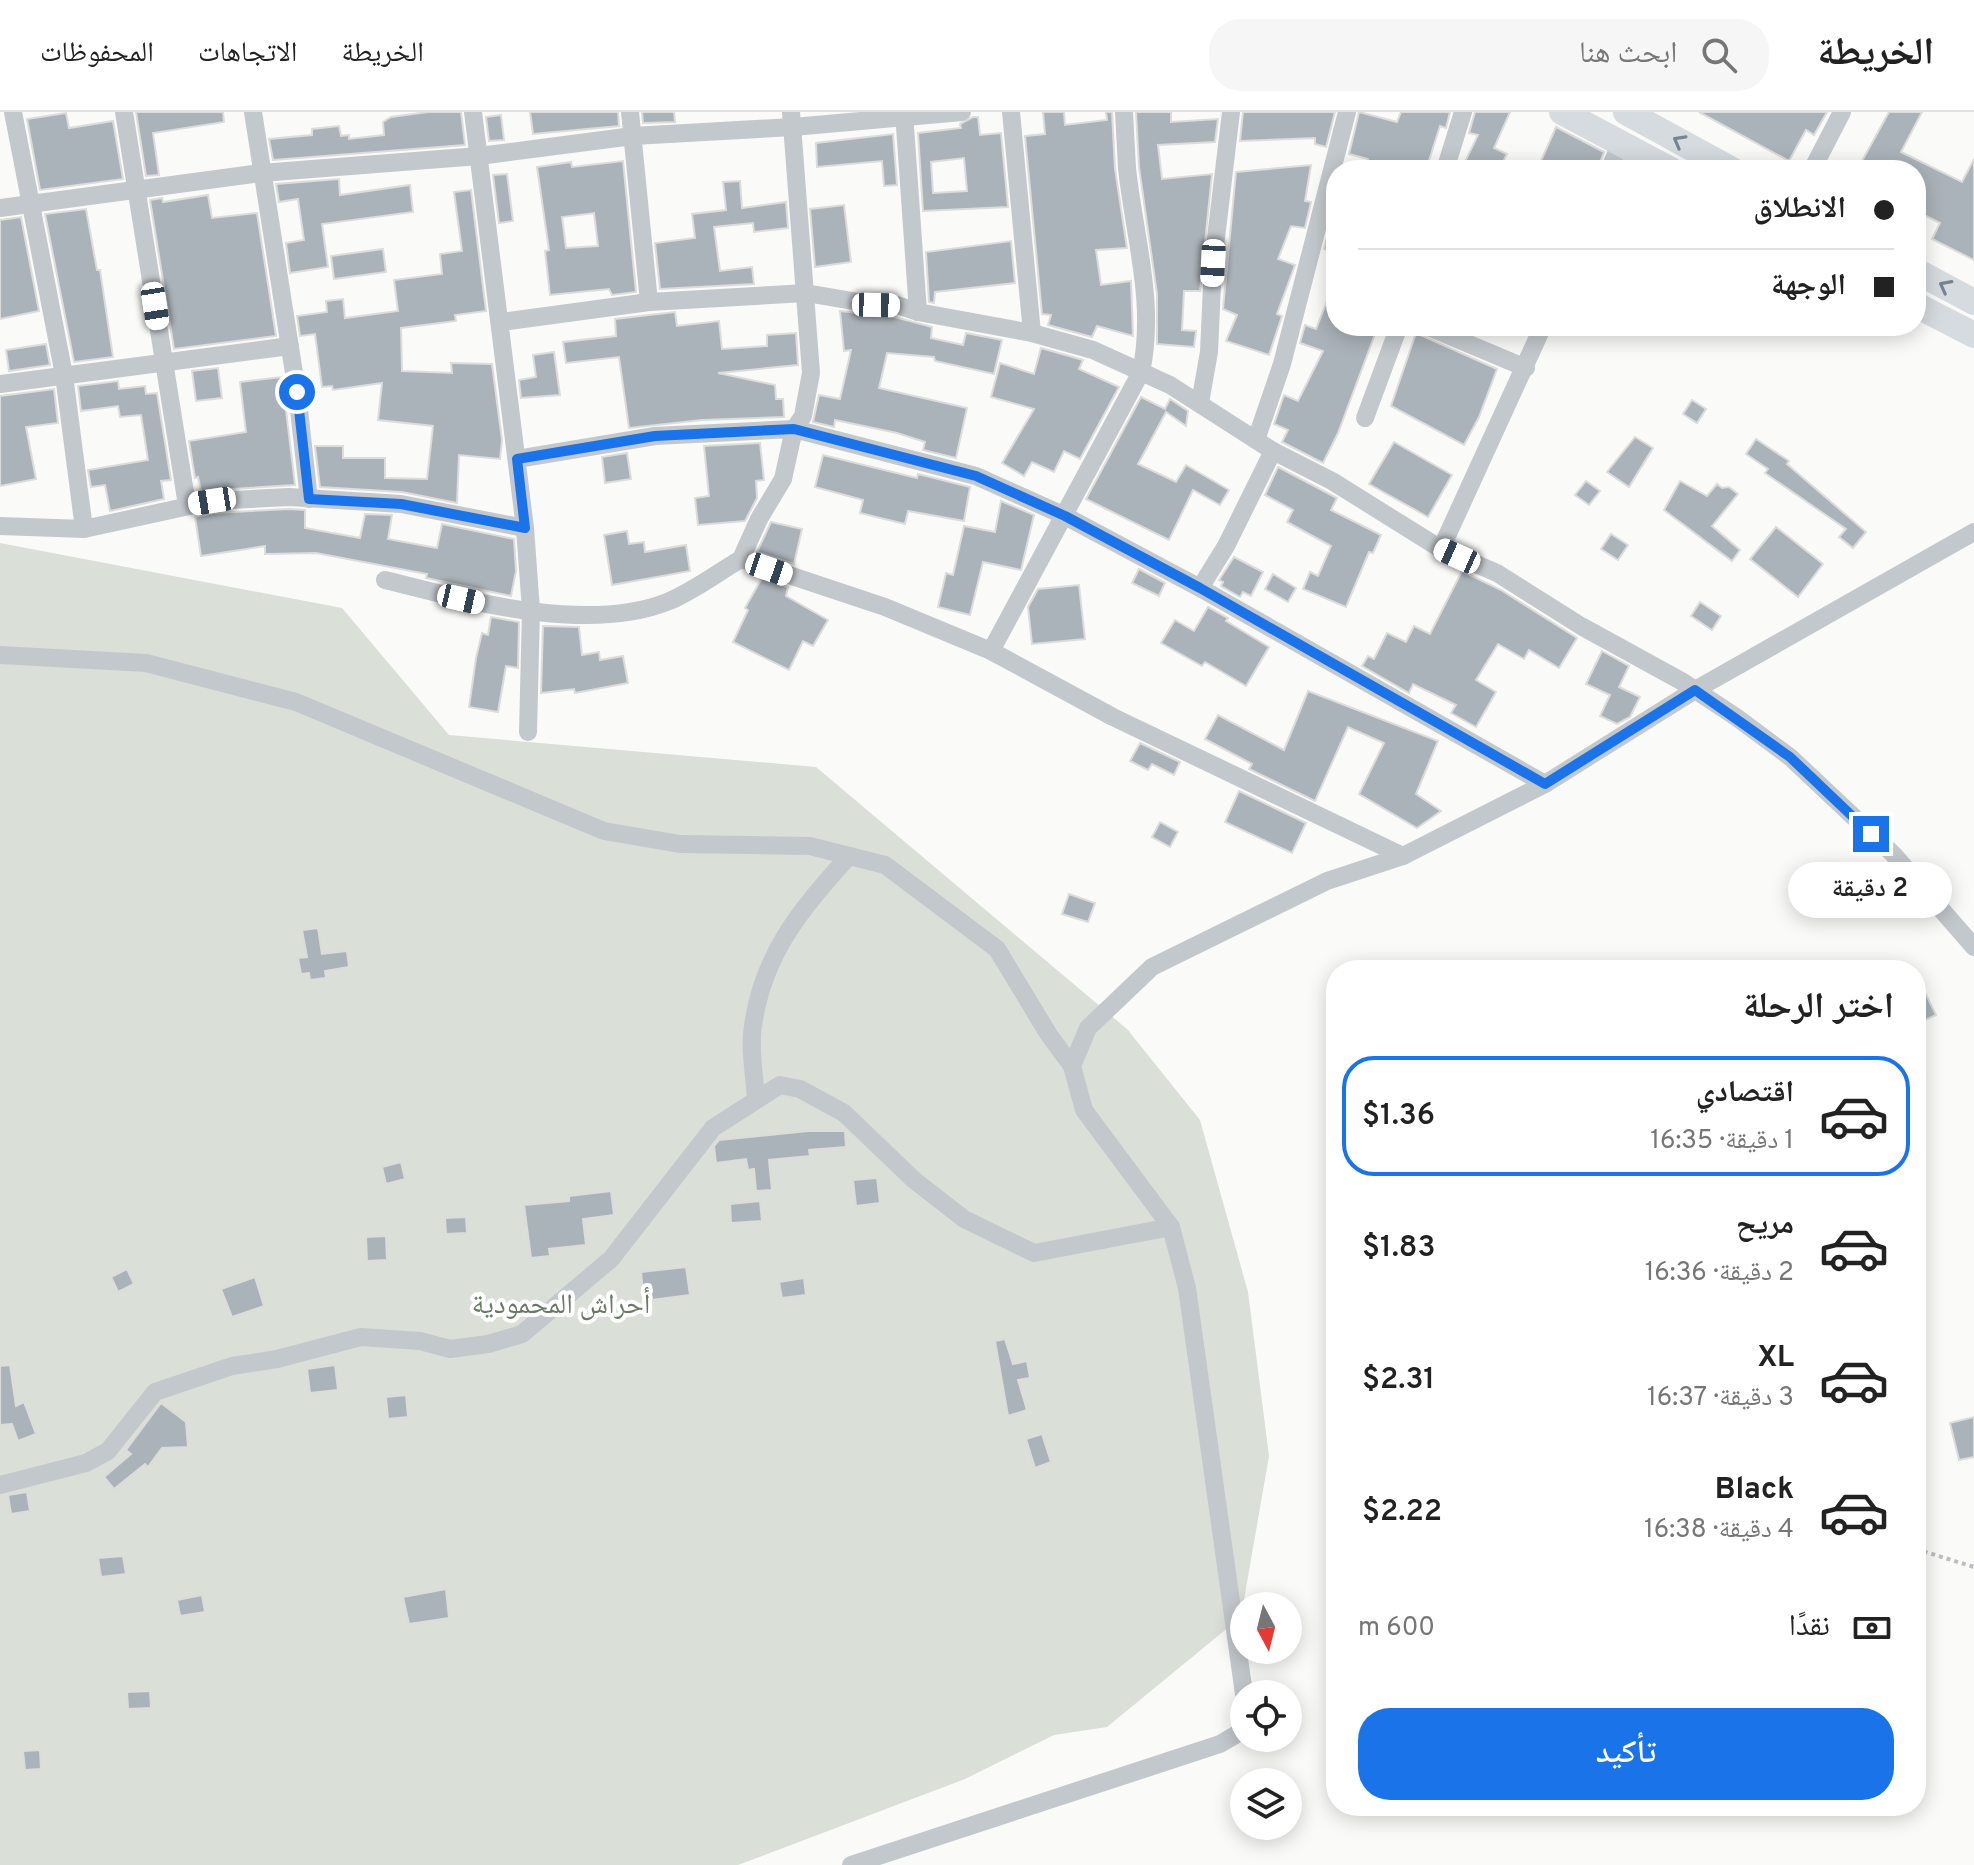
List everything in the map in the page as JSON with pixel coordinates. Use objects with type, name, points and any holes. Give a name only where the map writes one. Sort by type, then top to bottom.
[{"type":"main road","points":[[1562,112],[1652,160]]},
{"type":"main road","points":[[1626,112],[1714,160]]},
{"type":"main road","points":[[1926,276],[1974,302]]},
{"type":"main road","points":[[1926,310],[1974,335]]},
{"type":"street","points":[[13,112],[64,375],[84,529]]},
{"type":"street","points":[[124,112],[187,505]]},
{"type":"street","points":[[253,112],[290,346],[309,499]]},
{"type":"street","points":[[473,112],[502,322],[525,528],[531,610],[528,732]]},
{"type":"street","points":[[630,112],[649,302]]},
{"type":"street","points":[[0,208],[261,173],[479,156],[792,120],[962,112]]},
{"type":"street","points":[[1011,112],[1032,333]]},
{"type":"street","points":[[991,651],[1141,372],[1148,340],[1146,294],[1127,168],[1124,112]]},
{"type":"street","points":[[1200,403],[1209,352],[1213,263],[1231,112]]},
{"type":"street","points":[[1335,160],[1347,112]]},
{"type":"street","points":[[1448,160],[1463,112]]},
{"type":"street","points":[[1817,160],[1842,112]]},
{"type":"street","points":[[905,114],[918,312]]},
{"type":"street","points":[[385,580],[487,605],[531,610],[628,613],[668,602],[741,559],[759,519],[783,479],[794,429],[803,416],[811,373],[792,120]]},
{"type":"street","points":[[1613,160],[1621,143]]},
{"type":"street","points":[[1256,440],[1286,349],[1326,194]]},
{"type":"street","points":[[502,322],[649,302],[806,293],[876,305],[897,305],[918,312],[1032,333],[1093,350],[1200,403],[1273,451],[1332,481],[1441,549],[1497,573],[1581,626],[1695,690],[1790,757],[1893,854],[1974,947]]},
{"type":"street","points":[[1365,418],[1395,336]]},
{"type":"street","points":[[1450,336],[1526,368]]},
{"type":"street","points":[[1441,549],[1539,336]]},
{"type":"street","points":[[0,384],[290,346]]},
{"type":"street","points":[[517,459],[655,436],[794,429],[976,476],[1065,516],[1200,588],[1545,784]]},
{"type":"street","points":[[1200,588],[1226,546],[1273,451]]},
{"type":"street","points":[[0,526],[84,529],[173,511],[187,505],[243,499],[309,499],[401,504],[525,528]]},
{"type":"street","points":[[1072,1066],[1088,1028],[1152,967],[1327,881],[1403,856],[1545,784],[1695,690],[1974,532]]},
{"type":"street","points":[[741,559],[885,607],[991,651],[1113,717],[1403,856]]},
{"type":"street","points":[[0,655],[146,663],[296,702],[604,831],[680,844],[810,846],[885,865],[997,949],[1049,1035],[1072,1066],[1084,1110],[1171,1227],[1187,1288],[1242,1680]]},
{"type":"street","points":[[756,1100],[752,1027],[771,958],[802,908],[849,856]]},
{"type":"street","points":[[0,1485],[86,1463],[108,1451],[155,1392],[218,1370],[361,1337],[420,1341],[450,1349],[488,1344],[522,1334],[611,1259],[713,1128],[780,1085],[800,1089],[844,1113],[914,1180],[964,1219],[1034,1253],[1171,1227]]},
{"type":"street","points":[[851,1865],[1230,1738]]},
{"type":"path","points":[[1926,1552],[1974,1567]]},
{"type":"green space","name":"أحراش المحمودية","points":[[0,543],[342,608],[449,735],[816,767],[1127,1029],[1200,1120],[1248,1292],[1269,1456],[1245,1592],[1230,1592],[1230,1626],[1107,1727],[1054,1735],[965,1779],[738,1865],[0,1865]]},
{"type":"building","points":[[136,112],[223,112],[224,122],[153,133],[159,175],[146,176]]},
{"type":"building","points":[[461,112],[465,145],[273,160],[269,139],[312,135],[312,129],[339,126],[341,136],[349,135],[349,139],[384,135],[383,122],[391,117]]},
{"type":"building","points":[[530,112],[618,112],[619,126],[533,134]]},
{"type":"building","points":[[642,112],[674,112],[675,122],[643,123]]},
{"type":"building","points":[[1043,112],[1064,112],[1065,125],[1107,120],[1106,112],[1112,112],[1115,169],[1127,248],[1096,250],[1101,285],[1131,281],[1133,336],[1097,326],[1092,337],[1048,325],[1051,315],[1042,314],[1025,136],[1045,134]]},
{"type":"building","points":[[1136,112],[1171,112],[1171,122],[1218,119],[1215,142],[1158,145],[1162,179],[1212,174],[1200,291],[1184,291],[1182,330],[1196,331],[1194,347],[1157,344],[1157,294],[1139,167]]},
{"type":"building","points":[[1243,112],[1335,112],[1326,147],[1315,144],[1315,138],[1240,141]]},
{"type":"building","points":[[1359,112],[1397,122],[1401,112],[1450,112],[1446,128],[1440,126],[1429,160],[1368,160],[1349,154]]},
{"type":"building","points":[[1475,112],[1510,112],[1494,148],[1507,154],[1504,160],[1466,160],[1478,135],[1469,133]]},
{"type":"building","points":[[1699,112],[1827,112],[1814,135],[1806,130],[1787,160]]},
{"type":"building","points":[[1889,112],[1922,112],[1901,152],[1917,160],[1863,160]]},
{"type":"building","points":[[66,113],[69,128],[113,121],[123,179],[40,190],[27,119]]},
{"type":"building","points":[[501,115],[504,140],[489,141],[486,117]]},
{"type":"building","points":[[978,117],[980,135],[1001,133],[1008,207],[923,211],[918,133],[961,128],[960,124]],"holes":[[[964,158],[967,191],[933,193],[931,162]]]},
{"type":"building","points":[[1556,127],[1604,152],[1601,160],[1541,160]]},
{"type":"building","points":[[893,134],[897,185],[884,186],[882,161],[817,167],[816,143]]},
{"type":"building","points":[[1974,159],[1974,260],[1932,239],[1940,223],[1926,216],[1926,164],[1962,182]]},
{"type":"building","points":[[623,161],[636,292],[612,295],[609,289],[550,295],[545,251],[549,250],[537,167],[571,162],[572,167]],"holes":[[[594,213],[598,246],[566,248],[562,217]]]},
{"type":"building","points":[[1311,165],[1305,201],[1311,202],[1305,228],[1291,226],[1278,259],[1295,265],[1277,314],[1282,316],[1269,355],[1226,341],[1237,315],[1223,309],[1236,172]]},
{"type":"building","points":[[507,174],[513,221],[499,223],[493,175]]},
{"type":"building","points":[[339,179],[340,195],[410,185],[413,212],[322,224],[328,267],[290,273],[286,243],[304,240],[298,199],[279,202],[276,184]]},
{"type":"building","points":[[740,181],[742,208],[786,202],[788,228],[754,232],[753,223],[714,227],[720,271],[752,267],[754,284],[660,289],[655,243],[695,238],[692,214],[726,210],[723,182]]},
{"type":"building","points":[[471,190],[486,311],[455,315],[456,321],[401,328],[402,371],[452,373],[451,363],[492,364],[502,440],[500,459],[459,455],[457,503],[402,492],[320,487],[315,446],[343,446],[343,458],[385,458],[385,478],[427,479],[433,426],[378,420],[382,383],[333,390],[332,386],[322,387],[315,334],[300,336],[297,316],[327,312],[326,301],[343,299],[345,318],[398,311],[394,280],[442,274],[440,254],[462,251],[454,192]]},
{"type":"building","points":[[208,195],[212,218],[257,213],[276,336],[174,349],[150,200],[162,198],[163,202]]},
{"type":"building","points":[[844,205],[851,262],[815,267],[810,209]]},
{"type":"building","points":[[86,209],[97,270],[100,270],[113,357],[74,362],[45,214]]},
{"type":"building","points":[[21,217],[39,311],[0,319],[0,220]]},
{"type":"building","points":[[1011,241],[1015,283],[935,292],[934,303],[929,302],[926,252]]},
{"type":"building","points":[[383,249],[386,272],[334,279],[331,256]]},
{"type":"building","points":[[1326,304],[1326,336],[1374,336],[1338,433],[1323,463],[1282,442],[1288,430],[1274,424],[1284,395],[1298,401],[1323,351],[1300,343],[1305,325],[1316,329]]},
{"type":"building","points":[[840,311],[895,317],[932,327],[931,338],[963,345],[966,333],[1002,340],[994,374],[935,361],[934,357],[887,353],[879,388],[967,408],[956,458],[923,450],[925,442],[897,433],[835,420],[834,427],[813,422],[819,395],[840,399],[851,350],[844,351]]},
{"type":"building","points":[[675,312],[677,326],[719,321],[722,349],[767,346],[767,335],[796,333],[798,365],[718,373],[775,385],[776,399],[783,399],[784,417],[702,420],[629,428],[619,357],[566,363],[563,342],[616,336],[615,319]]},
{"type":"building","points":[[1415,336],[1423,336],[1497,369],[1479,417],[1464,445],[1391,406]]},
{"type":"building","points":[[46,344],[50,365],[9,371],[6,350]]},
{"type":"building","points":[[1041,348],[1083,360],[1079,369],[1119,387],[1080,459],[1064,451],[1054,472],[1032,462],[1024,476],[1002,463],[1034,409],[991,397],[1000,363],[1034,374]]},
{"type":"building","points":[[554,352],[560,395],[521,398],[519,380],[536,377],[533,355]]},
{"type":"building","points":[[218,368],[222,398],[196,401],[192,371]]},
{"type":"building","points":[[282,377],[295,485],[201,491],[198,477],[195,478],[189,441],[246,432],[240,382]]},
{"type":"building","points":[[118,381],[119,389],[145,386],[146,394],[157,393],[171,480],[161,481],[164,499],[110,511],[105,485],[91,487],[88,470],[148,460],[141,415],[120,417],[118,406],[81,411],[78,386]]},
{"type":"building","points":[[54,389],[58,423],[26,427],[36,479],[0,486],[0,396]]},
{"type":"building","points":[[1141,397],[1165,409],[1170,399],[1188,411],[1186,426],[1166,412],[1138,464],[1176,482],[1186,465],[1229,490],[1220,505],[1193,490],[1169,540],[1086,499]]},
{"type":"building","points":[[1692,400],[1706,409],[1697,423],[1683,414]]},
{"type":"building","points":[[1635,437],[1653,448],[1629,487],[1607,472]]},
{"type":"building","points":[[1756,439],[1789,461],[1787,464],[1866,532],[1853,548],[1839,537],[1846,529],[1765,473],[1768,469],[1746,454]]},
{"type":"building","points":[[1394,442],[1452,475],[1428,517],[1369,484]]},
{"type":"building","points":[[760,443],[764,480],[756,481],[757,498],[745,521],[698,525],[695,498],[709,496],[704,446]]},
{"type":"building","points":[[627,453],[631,479],[605,483],[602,457]]},
{"type":"building","points":[[823,455],[917,478],[918,474],[970,487],[964,521],[908,511],[905,524],[860,513],[863,500],[815,487]]},
{"type":"building","points":[[1278,467],[1337,498],[1331,510],[1381,535],[1373,553],[1369,552],[1346,607],[1303,589],[1310,572],[1318,576],[1331,546],[1287,522],[1293,510],[1265,495]]},
{"type":"building","points":[[1586,481],[1600,491],[1589,505],[1575,495]]},
{"type":"building","points":[[1680,481],[1707,496],[1717,484],[1722,488],[1729,487],[1738,494],[1712,526],[1740,550],[1732,561],[1664,510]]},
{"type":"building","points":[[1001,501],[1034,515],[1021,570],[983,562],[970,615],[938,607],[946,573],[953,575],[964,526],[995,532]]},
{"type":"building","points":[[305,510],[305,528],[360,538],[365,514],[392,515],[388,539],[437,548],[442,524],[514,539],[516,571],[511,596],[426,578],[427,574],[316,553],[265,554],[265,546],[201,556],[195,517]]},
{"type":"building","points":[[771,522],[802,529],[794,564],[757,552]]},
{"type":"building","points":[[1776,527],[1823,564],[1798,597],[1750,559]]},
{"type":"building","points":[[627,531],[629,544],[644,542],[645,552],[686,545],[690,571],[612,585],[604,535]]},
{"type":"building","points":[[1611,534],[1628,545],[1618,560],[1601,549]]},
{"type":"building","points":[[1234,557],[1263,572],[1251,596],[1243,592],[1240,597],[1221,586],[1223,582],[1219,580]]},
{"type":"building","points":[[1139,569],[1165,583],[1159,596],[1132,583]]},
{"type":"building","points":[[1462,571],[1501,590],[1577,638],[1559,668],[1529,650],[1524,659],[1498,644],[1476,680],[1496,692],[1476,727],[1451,713],[1456,705],[1413,684],[1409,693],[1362,666],[1368,656],[1374,659],[1387,633],[1406,642],[1414,626],[1430,634]]},
{"type":"building","points":[[1273,574],[1296,588],[1288,602],[1265,589]]},
{"type":"building","points":[[762,578],[788,587],[786,596],[828,620],[813,646],[803,641],[789,670],[733,642],[748,610],[745,608]]},
{"type":"building","points":[[1079,585],[1085,639],[1032,644],[1028,607],[1038,589]]},
{"type":"building","points":[[1700,602],[1721,616],[1712,630],[1691,616]]},
{"type":"building","points":[[1208,607],[1269,647],[1246,686],[1205,662],[1202,666],[1161,643],[1175,620],[1194,631]]},
{"type":"building","points":[[491,617],[519,622],[518,668],[506,666],[498,712],[469,707],[482,633],[488,635]]},
{"type":"building","points":[[543,626],[579,627],[582,655],[599,652],[600,660],[623,656],[628,683],[575,693],[574,689],[541,693]]},
{"type":"building","points":[[1602,651],[1629,666],[1619,687],[1640,697],[1630,717],[1617,724],[1600,716],[1610,695],[1586,684]]},
{"type":"building","points":[[1308,691],[1438,741],[1416,794],[1441,811],[1417,828],[1359,794],[1384,743],[1348,727],[1315,801],[1249,769],[1252,764],[1205,739],[1218,715],[1284,750]]},
{"type":"building","points":[[1140,743],[1180,762],[1174,775],[1152,764],[1148,770],[1130,761]]},
{"type":"building","points":[[1239,791],[1306,823],[1292,853],[1225,822]]},
{"type":"building","points":[[1160,822],[1178,832],[1170,847],[1152,837]]},
{"type":"building","points":[[1069,894],[1095,903],[1088,922],[1062,914]]},
{"type":"building","points":[[318,928],[322,954],[347,951],[349,967],[325,971],[326,978],[310,980],[309,973],[301,974],[298,958],[307,957],[302,930]]},
{"type":"building","points":[[1926,994],[1936,1015],[1926,1020]]},
{"type":"building","points":[[808,1131],[845,1131],[846,1147],[809,1150],[810,1156],[769,1160],[772,1190],[756,1191],[754,1169],[748,1170],[746,1159],[716,1163],[714,1146],[719,1140]]},
{"type":"building","points":[[401,1162],[405,1179],[386,1184],[382,1167]]},
{"type":"building","points":[[877,1178],[880,1203],[856,1206],[853,1180]]},
{"type":"building","points":[[611,1191],[614,1215],[583,1219],[586,1245],[549,1249],[550,1256],[531,1258],[524,1205],[569,1201],[569,1196]]},
{"type":"building","points":[[760,1201],[762,1221],[731,1223],[730,1204]]},
{"type":"building","points":[[466,1217],[467,1233],[446,1234],[445,1218]]},
{"type":"building","points":[[386,1236],[387,1260],[367,1261],[366,1237]]},
{"type":"building","points":[[686,1267],[690,1295],[644,1301],[641,1272]]},
{"type":"building","points":[[127,1269],[134,1284],[118,1292],[111,1277]]},
{"type":"building","points":[[255,1277],[264,1306],[232,1317],[221,1289]]},
{"type":"building","points":[[804,1278],[806,1295],[782,1298],[779,1282]]},
{"type":"building","points":[[1005,1339],[1013,1364],[1027,1361],[1030,1378],[1018,1380],[1027,1410],[1008,1416],[995,1341]]},
{"type":"building","points":[[10,1365],[16,1406],[24,1402],[36,1434],[18,1441],[12,1424],[0,1425],[0,1366]]},
{"type":"building","points":[[335,1365],[338,1390],[310,1393],[307,1369]]},
{"type":"building","points":[[406,1395],[408,1417],[388,1419],[386,1397]]},
{"type":"building","points":[[161,1403],[186,1422],[188,1447],[162,1448],[148,1467],[145,1464],[114,1489],[104,1477],[131,1454],[126,1450]]},
{"type":"building","points":[[1974,1417],[1974,1457],[1959,1460],[1950,1423]]},
{"type":"building","points":[[1042,1434],[1051,1462],[1035,1468],[1026,1439]]},
{"type":"building","points":[[27,1492],[30,1511],[11,1514],[8,1495]]},
{"type":"building","points":[[123,1556],[126,1574],[101,1577],[98,1558]]},
{"type":"building","points":[[446,1589],[449,1618],[409,1624],[403,1597]]},
{"type":"building","points":[[202,1595],[205,1612],[180,1616],[177,1600]]},
{"type":"building","points":[[150,1691],[151,1708],[128,1709],[127,1692]]},
{"type":"building","points":[[40,1750],[41,1769],[25,1770],[23,1751]]},
{"type":"route","points":[[297,392],[309,499],[401,504],[525,528],[517,459],[655,436],[794,429],[976,476],[1065,516],[1200,588],[1545,784],[1695,690],[1790,757],[1871,834]]}]
